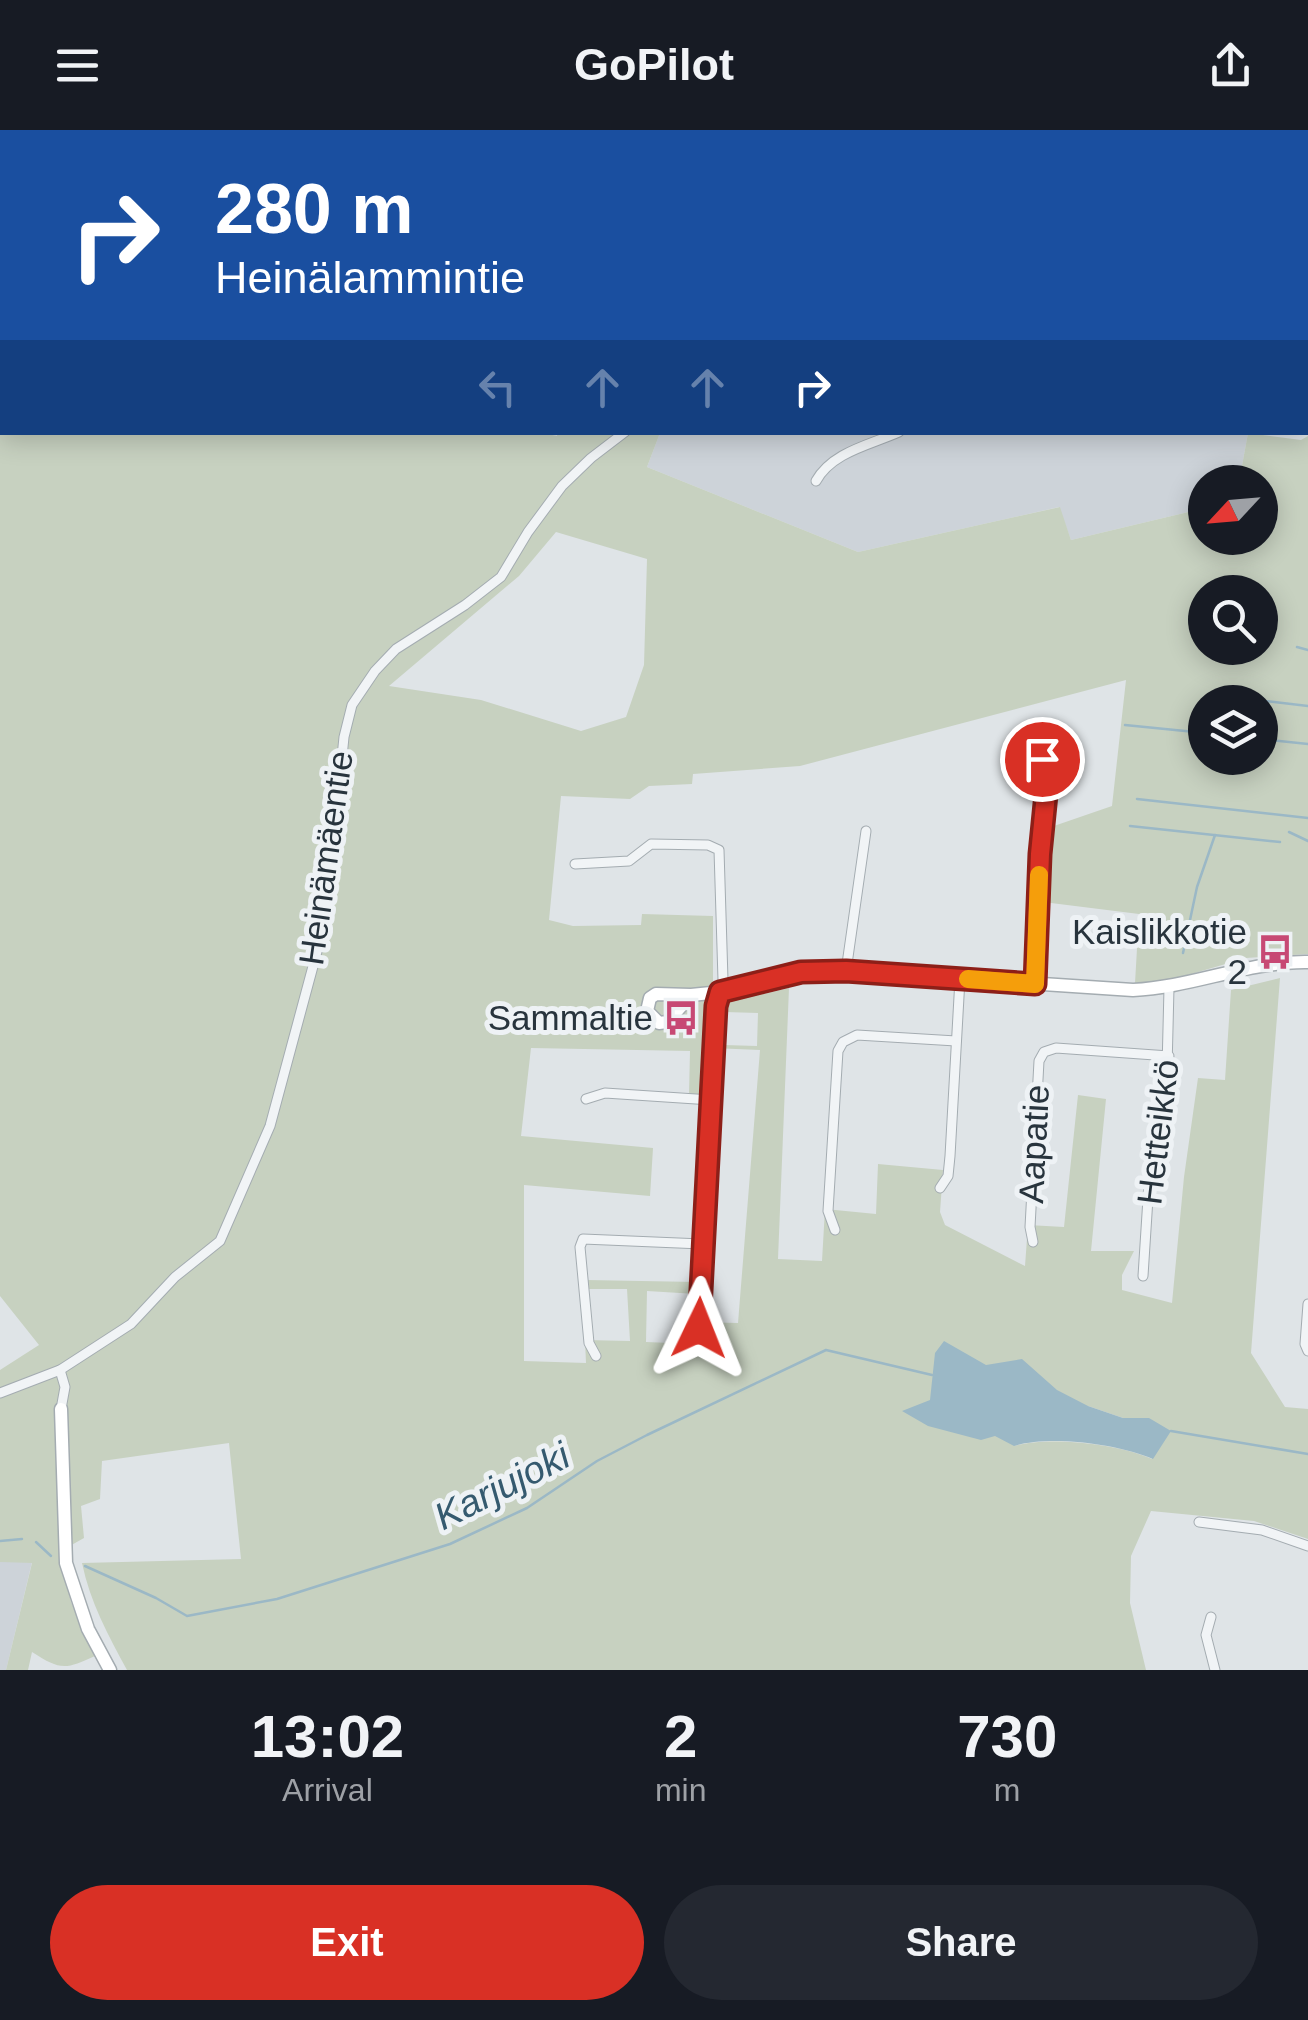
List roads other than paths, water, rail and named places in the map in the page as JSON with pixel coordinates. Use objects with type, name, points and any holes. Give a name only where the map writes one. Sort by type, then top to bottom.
[{"type":"street","name":"Heinämäentie","points":[[0,1393],[60,1370],[131,1324],[175,1277],[220,1241],[270,1126],[319,944],[327,906],[344,737],[352,705],[374,671],[396,649],[465,606],[501,577],[562,486],[621,435]]},
{"type":"street","points":[[816,480],[824,466],[836,458],[892,435]]},
{"type":"street","points":[[1035,984],[1047,784],[1042,758]]},
{"type":"street","points":[[846,971],[866,831]]},
{"type":"street","points":[[574,864],[629,861],[651,844],[708,845],[719,850],[722,861],[720,992],[702,1244],[702,1344]]},
{"type":"street","points":[[691,996],[801,972],[846,971],[1133,990],[1169,988],[1272,962],[1308,962]]},
{"type":"street","points":[[940,1188],[948,1176],[960,979]]},
{"type":"street","name":"Hetteikkö","points":[[1142,1276],[1150,1167],[1166,1109],[1169,988]]},
{"type":"street","points":[[835,1230],[828,1210],[838,1051],[843,1042],[857,1036],[956,1041]]},
{"type":"street","name":"Aapatie","points":[[1033,1242],[1030,1227],[1039,1061],[1044,1052],[1056,1048],[1168,1056]]},
{"type":"street","points":[[586,1100],[605,1093],[711,1100]]},
{"type":"street","points":[[596,1356],[589,1343],[580,1247],[583,1239],[702,1244]]},
{"type":"street","points":[[1308,1304],[1308,1351]]},
{"type":"street","points":[[60,1370],[57,1388],[67,1549],[88,1629],[110,1670]]},
{"type":"street","points":[[1199,1522],[1262,1530],[1308,1546]]},
{"type":"street","points":[[1210,1617],[1206,1635],[1214,1670]]},
{"type":"water","points":[[944,1341],[986,1365],[1022,1359],[1057,1390],[1088,1406],[1123,1418],[1149,1418],[1171,1431],[1153,1459],[1084,1443],[1046,1441],[1014,1446],[995,1436],[981,1440],[928,1426],[902,1411],[930,1400],[935,1353]]},
{"type":"waterway","points":[[1297,647],[1308,650]]},
{"type":"waterway","points":[[1278,702],[1308,706]]},
{"type":"waterway","points":[[1125,725],[1188,731]]},
{"type":"waterway","points":[[1278,741],[1308,744]]},
{"type":"waterway","points":[[1137,799],[1308,818]]},
{"type":"waterway","points":[[1130,826],[1280,842]]},
{"type":"waterway","points":[[1289,832],[1308,841]]},
{"type":"waterway","points":[[1183,953],[1197,887],[1215,835]]},
{"type":"waterway","name":"Karjujoki","points":[[85,1566],[187,1616],[277,1599],[450,1544],[527,1508],[597,1461],[647,1435],[826,1350],[932,1375]]},
{"type":"waterway","points":[[1171,1431],[1308,1454]]},
{"type":"waterway","name":"Karjujoki","points":[[0,1541],[22,1539]]},
{"type":"waterway","name":"Karjujoki","points":[[36,1542],[51,1556]]},
{"type":"place","name":"Kaislikkotie 2","points":[[1275,952]]},
{"type":"place","name":"Sammaltie","points":[[681,1018]]}]
